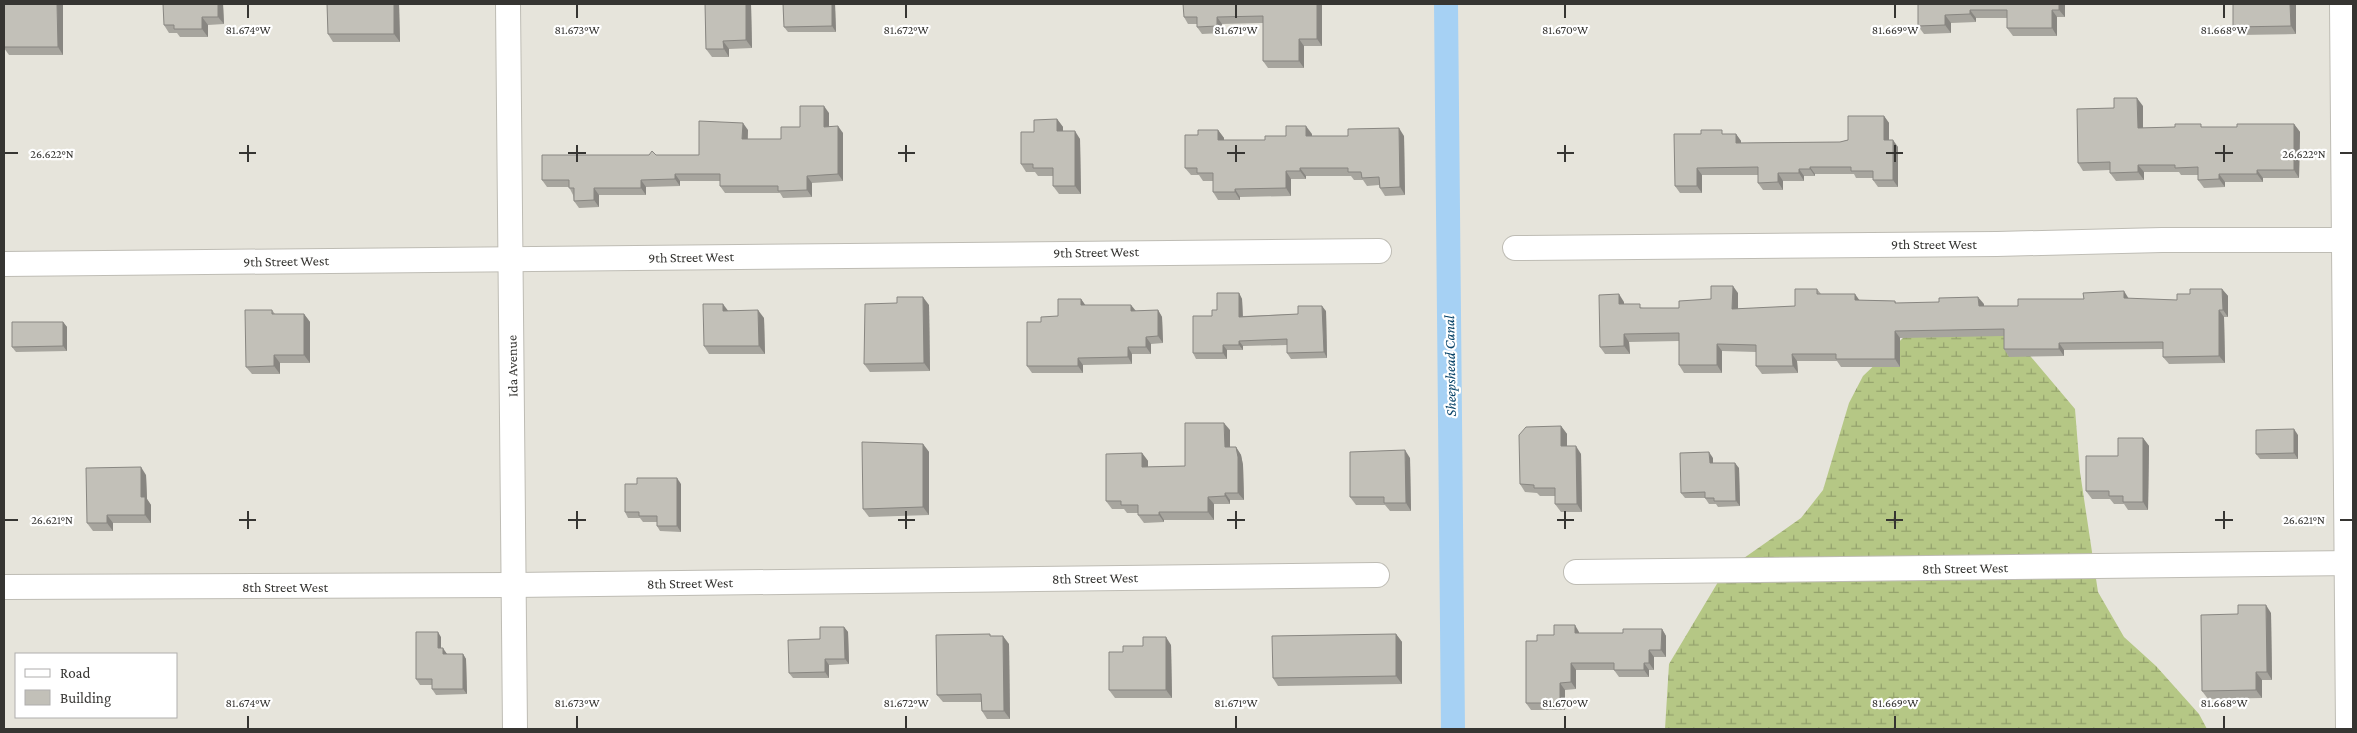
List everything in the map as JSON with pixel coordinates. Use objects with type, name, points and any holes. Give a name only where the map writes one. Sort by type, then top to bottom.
[{"type":"street","name":"Ida Avenue","points":[[508,4],[515,729]]},
{"type":"street","points":[[2342,4],[2348,240],[2350,563],[2348,729]]},
{"type":"street","name":"9th Street West","points":[[1514,248],[1997,244],[2162,240],[2348,240]]},
{"type":"street","name":"9th Street West","points":[[4,264],[1378,251]]},
{"type":"street","name":"8th Street West","points":[[1576,572],[2350,563]]},
{"type":"street","name":"8th Street West","points":[[4,587],[514,585],[1376,574]]},
{"type":"green space","points":[[2010,332],[2075,409],[2080,472],[2098,592],[2124,637],[2156,666],[2199,714],[2207,729],[1665,729],[1669,664],[1724,572],[1801,518],[1823,490],[1849,403],[1863,376],[1904,337]]},
{"type":"building","points":[[4,4],[57,4],[58,47],[4,47]]},
{"type":"building","points":[[163,4],[218,4],[218,17],[202,17],[202,29],[174,29],[174,25],[164,25]]},
{"type":"building","points":[[327,4],[394,4],[394,34],[328,34]]},
{"type":"building","points":[[705,4],[746,4],[746,40],[723,41],[724,49],[706,49]]},
{"type":"building","points":[[783,4],[832,4],[832,26],[784,27]]},
{"type":"building","points":[[1183,4],[1317,4],[1317,39],[1299,39],[1299,61],[1263,61],[1263,16],[1217,17],[1217,26],[1197,27],[1197,17],[1184,17]]},
{"type":"building","points":[[1918,4],[2059,4],[2059,10],[2052,10],[2052,28],[2007,28],[2007,10],[1970,10],[1970,14],[1945,15],[1945,25],[1918,26]]},
{"type":"building","points":[[2233,4],[2290,4],[2291,26],[2233,27]]},
{"type":"building","points":[[2114,98],[2137,98],[2138,128],[2175,127],[2175,124],[2201,124],[2201,127],[2237,127],[2237,124],[2294,124],[2294,170],[2257,170],[2257,174],[2219,174],[2219,179],[2198,180],[2198,167],[2175,168],[2175,165],[2138,165],[2138,172],[2110,173],[2110,162],[2078,163],[2077,109],[2114,108]]},
{"type":"building","points":[[800,106],[824,106],[824,127],[838,126],[838,174],[807,176],[807,190],[778,191],[778,186],[720,186],[720,174],[675,174],[675,179],[641,180],[641,188],[594,188],[594,200],[574,201],[574,188],[569,188],[569,180],[542,180],[542,155],[649,155],[652,151],[656,155],[699,155],[699,121],[743,123],[742,139],[781,139],[781,127],[800,127]]},
{"type":"building","points":[[1848,116],[1884,116],[1884,140],[1893,140],[1893,180],[1873,180],[1873,171],[1851,171],[1851,167],[1810,167],[1810,169],[1799,169],[1799,173],[1778,173],[1778,182],[1758,183],[1758,167],[1697,168],[1697,186],[1675,186],[1674,134],[1701,134],[1701,130],[1722,130],[1722,134],[1736,134],[1736,143],[1840,142],[1848,140]]},
{"type":"building","points":[[1057,119],[1057,131],[1075,131],[1075,186],[1053,186],[1053,168],[1033,168],[1033,164],[1021,164],[1021,132],[1034,132],[1034,120]]},
{"type":"building","points":[[1286,126],[1306,126],[1306,136],[1348,136],[1348,129],[1399,128],[1400,187],[1380,188],[1379,177],[1362,178],[1361,172],[1348,172],[1348,168],[1300,168],[1300,171],[1286,171],[1286,188],[1235,189],[1235,192],[1213,192],[1213,173],[1197,173],[1197,168],[1185,168],[1185,135],[1198,135],[1198,130],[1218,130],[1218,140],[1265,140],[1265,136],[1286,136]]},
{"type":"building","points":[[1711,286],[1733,286],[1732,309],[1795,306],[1795,289],[1817,289],[1817,294],[1855,294],[1855,300],[1895,301],[1895,303],[1939,302],[1939,298],[1978,297],[1979,306],[2018,306],[2018,299],[2084,299],[2083,293],[2124,291],[2124,298],[2177,300],[2177,294],[2190,294],[2190,289],[2222,289],[2223,310],[2219,310],[2219,356],[2163,357],[2163,342],[2059,343],[2059,349],[2004,349],[2004,329],[1895,331],[1895,359],[1836,359],[1836,354],[1792,354],[1793,366],[1756,366],[1756,345],[1717,344],[1717,365],[1679,365],[1679,333],[1624,334],[1624,346],[1600,347],[1599,295],[1619,294],[1619,304],[1640,304],[1640,308],[1679,308],[1679,301],[1711,299]]},
{"type":"building","points":[[1217,293],[1239,293],[1239,317],[1298,314],[1298,306],[1322,306],[1324,352],[1287,353],[1287,339],[1239,341],[1239,345],[1223,345],[1223,353],[1193,353],[1193,316],[1212,316],[1212,310],[1217,310]]},
{"type":"building","points":[[897,297],[923,297],[924,363],[864,364],[865,304],[897,303]]},
{"type":"building","points":[[1058,299],[1081,299],[1081,305],[1131,305],[1131,311],[1158,310],[1158,336],[1146,337],[1146,347],[1128,347],[1128,357],[1078,358],[1078,366],[1027,366],[1027,322],[1041,322],[1041,317],[1058,316]]},
{"type":"building","points":[[703,304],[723,304],[723,311],[758,310],[759,346],[704,346]]},
{"type":"building","points":[[245,310],[272,310],[272,314],[304,314],[304,355],[274,355],[274,366],[246,367]]},
{"type":"building","points":[[12,322],[63,322],[63,346],[12,347]]},
{"type":"building","points":[[1185,423],[1224,423],[1225,447],[1236,447],[1238,457],[1238,493],[1225,493],[1225,496],[1208,497],[1208,512],[1159,512],[1159,515],[1138,515],[1138,505],[1121,505],[1121,501],[1106,501],[1106,454],[1142,453],[1142,467],[1185,466]]},
{"type":"building","points":[[1561,426],[1561,446],[1576,446],[1577,504],[1555,504],[1555,488],[1534,488],[1534,485],[1520,484],[1519,435],[1526,427]]},
{"type":"building","points":[[2294,429],[2294,453],[2256,454],[2256,430]]},
{"type":"building","points":[[2118,438],[2143,438],[2143,502],[2123,502],[2123,496],[2109,496],[2109,491],[2086,491],[2086,456],[2118,456]]},
{"type":"building","points":[[862,442],[923,444],[923,507],[863,509]]},
{"type":"building","points":[[1405,450],[1406,503],[1384,503],[1384,497],[1350,497],[1350,452]]},
{"type":"building","points":[[1709,452],[1710,463],[1735,463],[1736,501],[1714,501],[1714,498],[1705,498],[1705,492],[1681,493],[1680,453]]},
{"type":"building","points":[[141,467],[141,497],[145,497],[145,515],[107,515],[107,523],[87,523],[86,468]]},
{"type":"building","points":[[637,478],[677,478],[677,526],[657,526],[657,516],[639,516],[639,512],[625,512],[625,484],[637,484]]},
{"type":"building","points":[[2238,605],[2266,605],[2267,672],[2256,672],[2256,690],[2202,691],[2201,615],[2238,614]]},
{"type":"building","points":[[1554,625],[1575,625],[1575,633],[1623,633],[1623,629],[1662,629],[1661,650],[1649,650],[1649,663],[1644,663],[1644,670],[1614,670],[1614,663],[1571,663],[1571,682],[1560,683],[1560,703],[1526,703],[1526,641],[1537,641],[1537,635],[1554,635]]},
{"type":"building","points":[[820,627],[844,627],[845,659],[825,659],[825,672],[789,673],[788,640],[820,639]]},
{"type":"building","points":[[416,632],[438,632],[438,648],[443,648],[443,654],[463,654],[463,689],[432,689],[432,679],[416,679]]},
{"type":"building","points":[[990,634],[990,636],[1003,636],[1004,711],[982,711],[981,694],[937,695],[936,635]]},
{"type":"building","points":[[1396,634],[1396,676],[1273,678],[1272,636]]},
{"type":"building","points":[[1143,637],[1166,637],[1166,690],[1109,690],[1109,652],[1123,652],[1123,646],[1143,646]]},
{"type":"waterway","name":"Sheepshead Canal","points":[[1446,4],[1453,729]]}]
